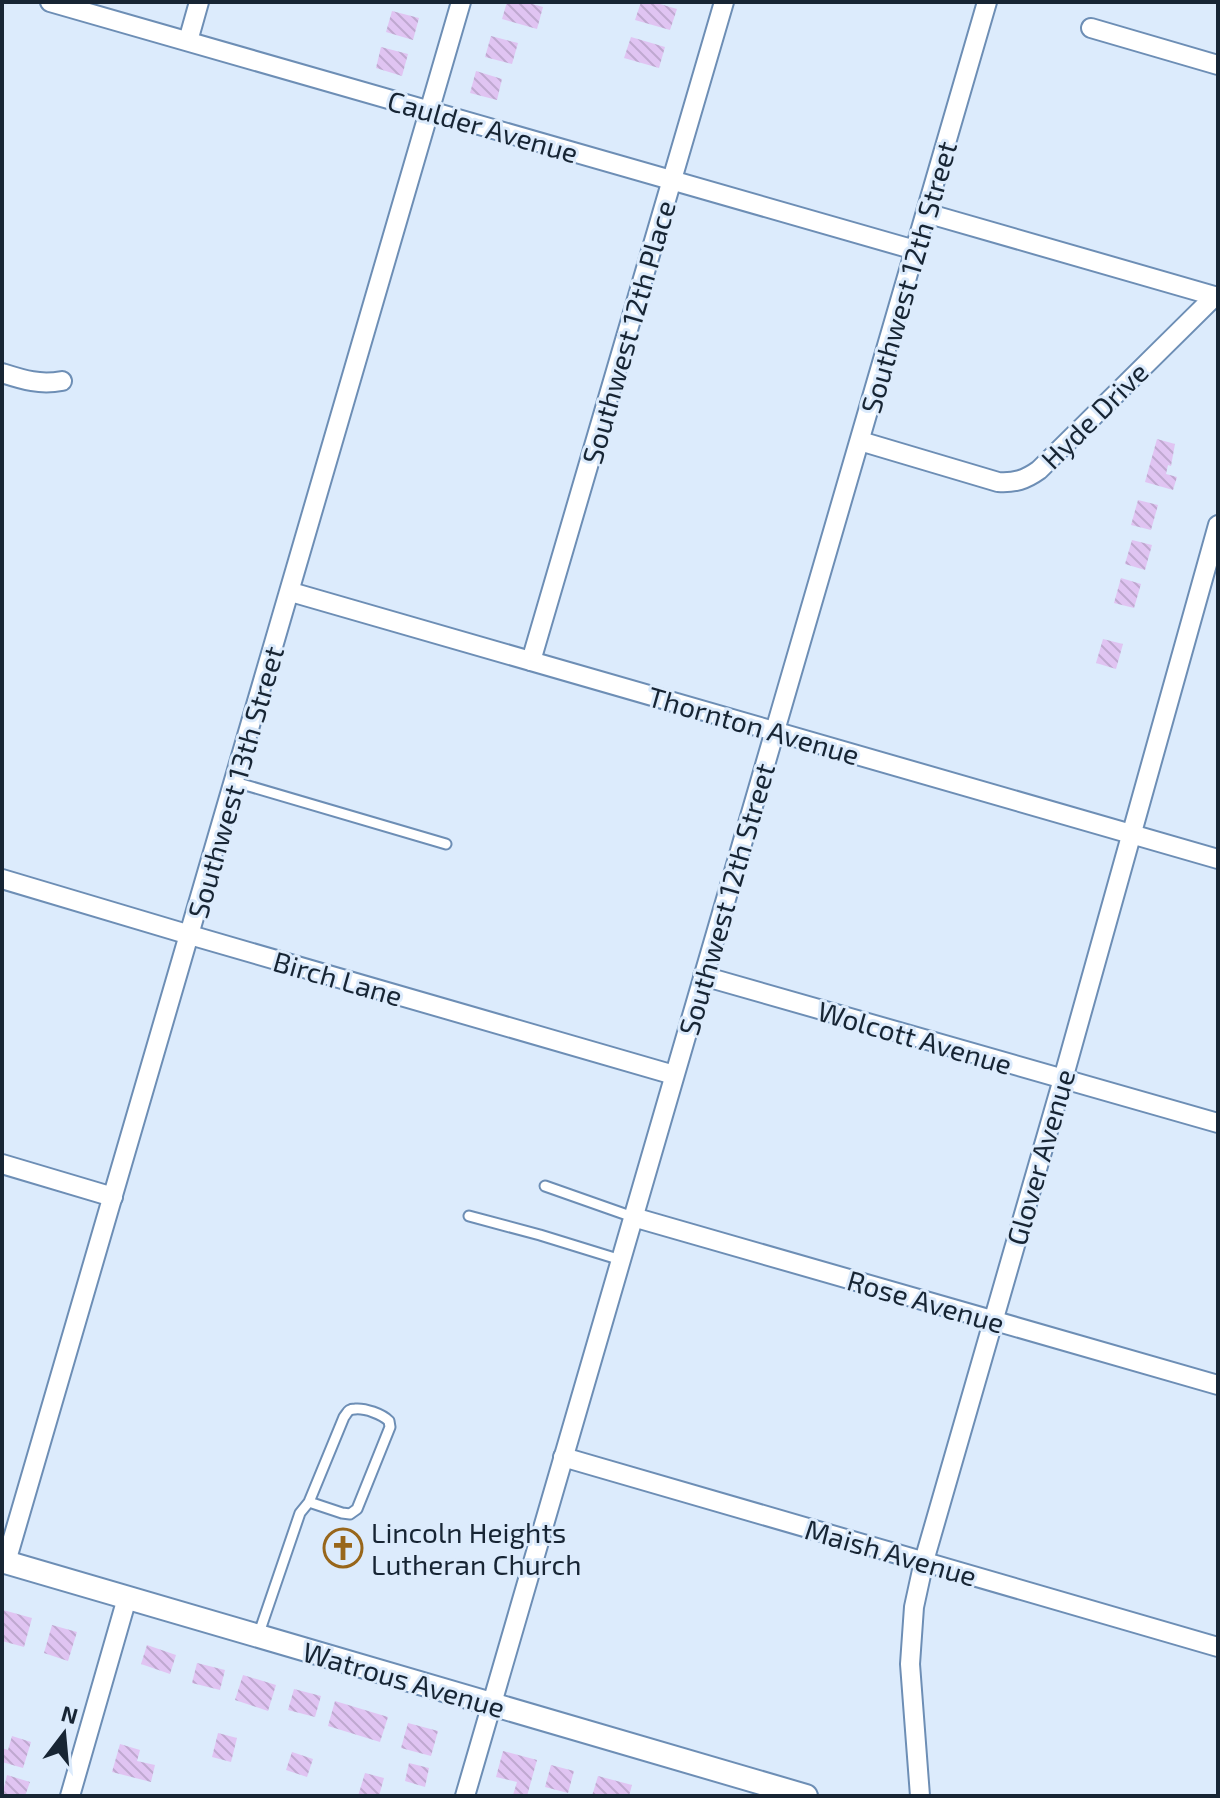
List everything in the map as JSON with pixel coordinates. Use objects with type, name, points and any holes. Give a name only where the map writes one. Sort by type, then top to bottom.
[{"type":"street","name":"Caulder Avenue","points":[[50,2],[915,250]]},
{"type":"street","points":[[188,41],[199,2]]},
{"type":"street","name":"Southwest 13th Street","points":[[4,1562],[291,592],[461,2]]},
{"type":"street","name":"Southwest 12th Place","points":[[531,661],[724,2]]},
{"type":"street","name":"Southwest 12th Street","points":[[465,1796],[987,2]]},
{"type":"street","points":[[1091,28],[1218,65]]},
{"type":"street","points":[[926,213],[1216,297]]},
{"type":"street","name":"Hyde Drive","points":[[860,441],[998,482],[1013,483],[1027,479],[1216,297]]},
{"type":"street","points":[[2,373],[35,383],[62,381]]},
{"type":"street","name":"Glover Avenue","points":[[920,1796],[910,1664],[914,1607],[924,1561],[1216,537]]},
{"type":"street","name":"Thornton Avenue","points":[[291,592],[1218,859]]},
{"type":"street","name":"Birch Lane","points":[[2,879],[674,1075]]},
{"type":"street","name":"Wolcott Avenue","points":[[703,976],[1218,1123]]},
{"type":"street","points":[[2,1164],[113,1197]]},
{"type":"street","name":"Rose Avenue","points":[[633,1217],[1218,1385]]},
{"type":"street","name":"Maish Avenue","points":[[563,1457],[1218,1647]]},
{"type":"street","name":"Watrous Avenue","points":[[4,1562],[806,1796]]},
{"type":"street","points":[[70,1796],[127,1598]]},
{"type":"lane","points":[[235,782],[446,844]]},
{"type":"lane","points":[[545,1186],[633,1217]]},
{"type":"lane","points":[[469,1216],[621,1260]]},
{"type":"lane","points":[[258,1636],[300,1513],[309,1502],[344,1417],[356,1408],[385,1416],[390,1427],[357,1509],[350,1514],[342,1513],[309,1502]]},
{"type":"building","points":[[507,2],[525,2],[543,7],[537,29],[502,19]]},
{"type":"building","points":[[641,2],[677,9],[670,30],[635,20]]},
{"type":"building","points":[[392,11],[419,18],[413,40],[386,32]]},
{"type":"building","points":[[491,36],[518,43],[512,64],[485,57]]},
{"type":"building","points":[[631,37],[665,47],[659,68],[624,58]]},
{"type":"building","points":[[381,47],[408,54],[402,76],[376,68]]},
{"type":"building","points":[[476,71],[502,79],[497,100],[470,93]]},
{"type":"building","points":[[1157,439],[1175,444],[1171,466],[1168,465],[1166,474],[1177,477],[1173,490],[1145,482]]},
{"type":"building","points":[[1138,500],[1158,505],[1151,530],[1131,525]]},
{"type":"building","points":[[1132,540],[1152,545],[1145,570],[1125,564]]},
{"type":"building","points":[[1121,578],[1141,584],[1134,608],[1114,603]]},
{"type":"building","points":[[1103,639],[1123,644],[1116,669],[1096,663]]},
{"type":"building","points":[[3,1610],[32,1618],[24,1647],[2,1641]]},
{"type":"building","points":[[52,1625],[77,1632],[68,1661],[44,1653]]},
{"type":"building","points":[[147,1645],[176,1655],[170,1674],[141,1664]]},
{"type":"building","points":[[197,1663],[225,1670],[220,1690],[192,1683]]},
{"type":"building","points":[[243,1675],[276,1685],[268,1711],[235,1700]]},
{"type":"building","points":[[294,1689],[321,1696],[315,1717],[288,1710]]},
{"type":"building","points":[[335,1701],[388,1717],[380,1742],[328,1726]]},
{"type":"building","points":[[408,1723],[438,1731],[431,1756],[401,1748]]},
{"type":"building","points":[[218,1733],[237,1738],[231,1762],[212,1757]]},
{"type":"building","points":[[12,1736],[31,1742],[23,1768],[2,1762],[2,1748],[8,1750]]},
{"type":"building","points":[[120,1744],[140,1750],[137,1761],[155,1765],[151,1782],[112,1772]]},
{"type":"building","points":[[503,1751],[537,1760],[527,1796],[513,1795],[517,1782],[496,1777]]},
{"type":"building","points":[[292,1752],[313,1759],[307,1777],[286,1770]]},
{"type":"building","points":[[409,1763],[429,1768],[425,1787],[405,1781]]},
{"type":"building","points":[[551,1765],[574,1771],[568,1793],[545,1787]]},
{"type":"building","points":[[365,1773],[384,1778],[379,1796],[358,1796]]},
{"type":"building","points":[[7,1775],[30,1782],[25,1796],[2,1796]]},
{"type":"building","points":[[598,1776],[632,1785],[629,1796],[592,1796]]},
{"type":"place","name":"Lincoln Heights Lutheran Church","points":[[343,1548]]}]
